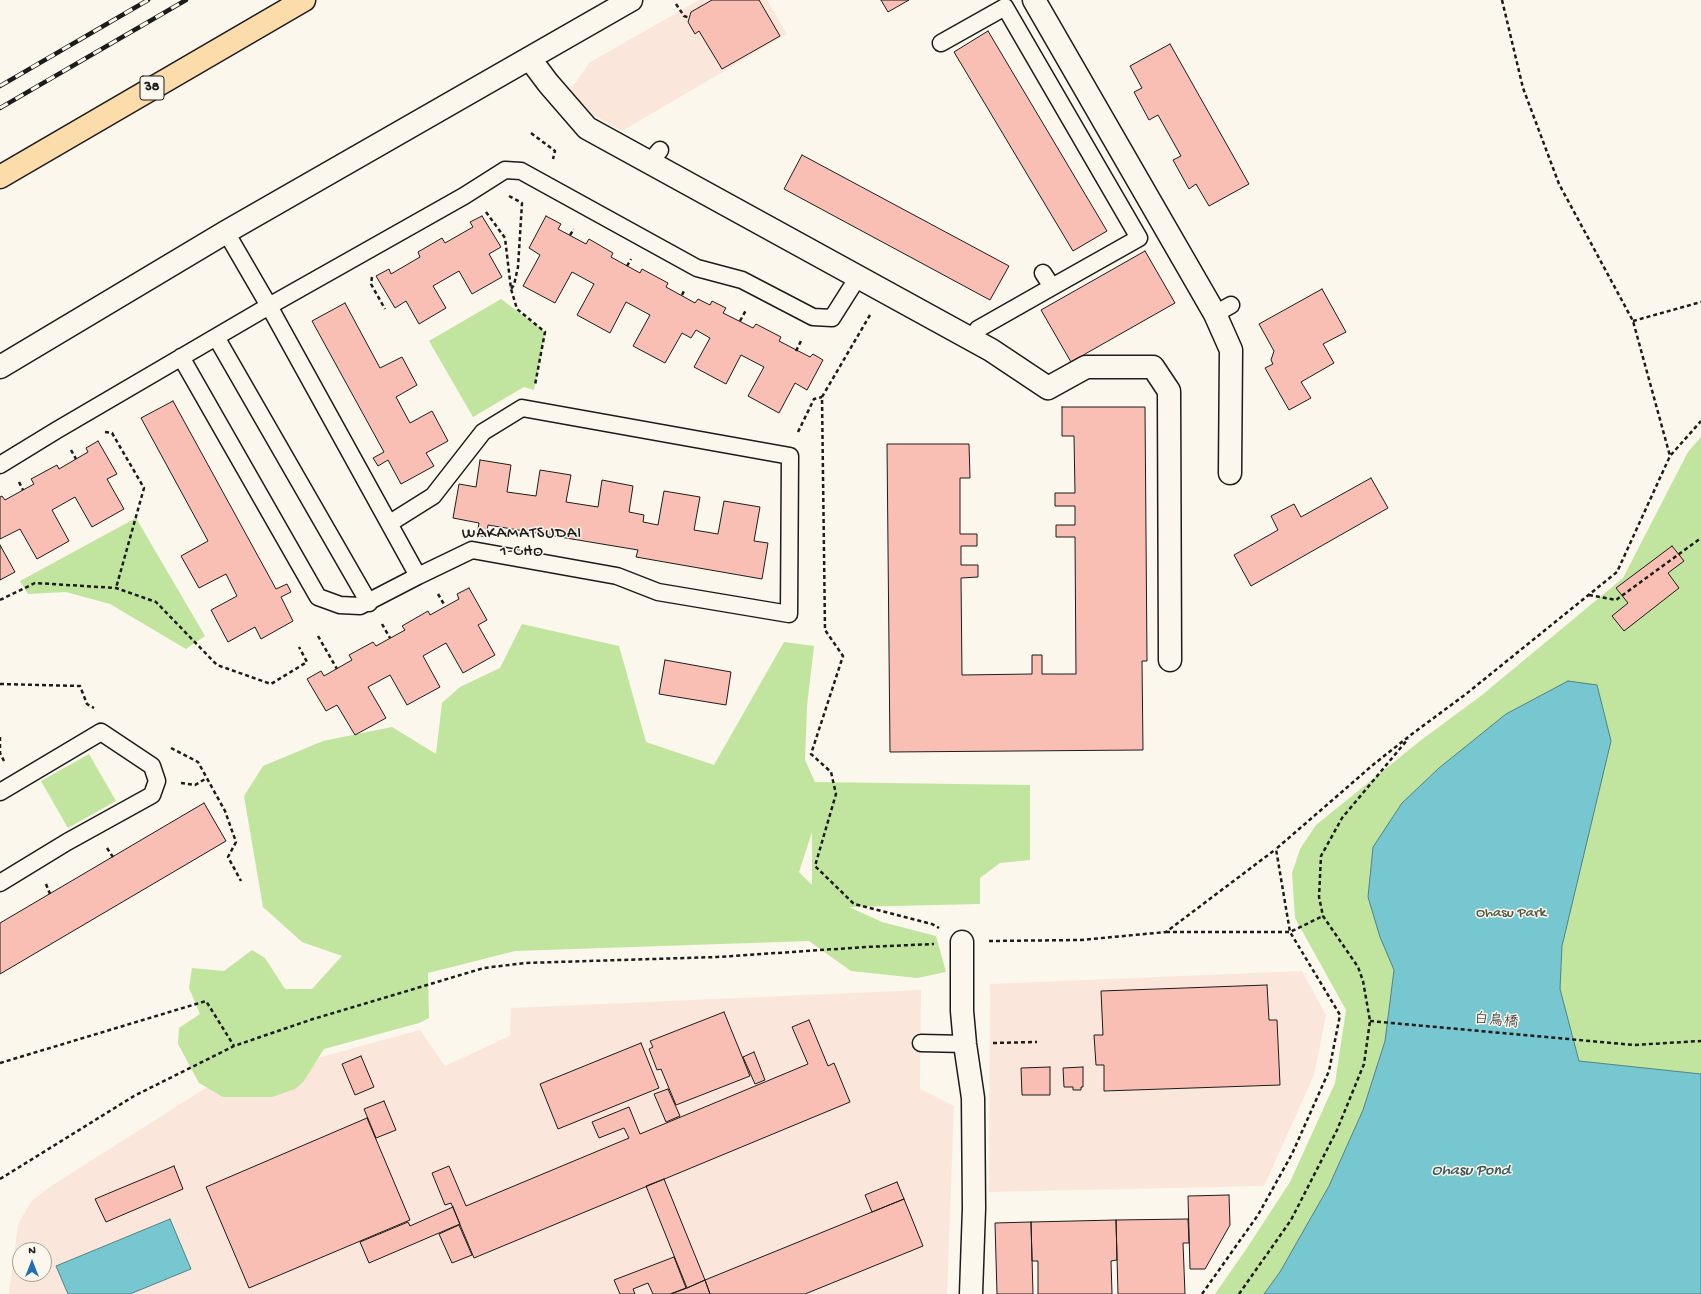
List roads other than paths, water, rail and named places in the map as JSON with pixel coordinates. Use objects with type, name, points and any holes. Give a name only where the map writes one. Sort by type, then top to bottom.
[{"type":"main road","name":"38","points":[[0,177],[304,0]]},
{"type":"street","points":[[0,367],[226,232],[631,0]]},
{"type":"street","points":[[1034,0],[1223,309],[1231,350],[1230,473]]},
{"type":"street","points":[[530,59],[548,83],[587,128],[655,157],[883,292],[991,350],[1048,388],[1086,367],[1153,367],[1170,391],[1170,660]]},
{"type":"street","points":[[962,942],[962,1011],[973,1098],[974,1208],[971,1294]]},
{"type":"lane","points":[[941,43],[1005,7],[1139,238],[978,329],[970,339]]},
{"type":"lane","points":[[0,465],[269,306],[464,196],[505,170],[521,171],[697,268],[742,280],[813,317],[832,318],[858,277]]},
{"type":"lane","points":[[226,232],[269,306],[418,576]]},
{"type":"lane","points":[[1043,273],[1052,288]]},
{"type":"lane","points":[[216,337],[369,603]]},
{"type":"lane","points":[[181,358],[318,597],[340,606],[360,606],[369,603],[418,576],[472,550],[617,576],[658,592],[789,614],[790,456],[522,408],[484,432],[433,496],[390,523]]},
{"type":"lane","points":[[0,792],[101,732],[152,766],[157,781],[152,795],[68,842],[0,883]]},
{"type":"lane","points":[[921,1043],[965,1044]]},
{"type":"water","name":"Ohasu Park","points":[[1568,681],[1597,685],[1611,741],[1562,946],[1560,989],[1579,1061],[1701,1074],[1701,1294],[1264,1294],[1280,1272],[1329,1186],[1363,1110],[1385,1041],[1394,970],[1380,937],[1368,897],[1373,847],[1402,803],[1439,768],[1506,714]]},
{"type":"water","points":[[170,1219],[191,1269],[130,1294],[68,1294],[56,1266]]},
{"type":"railway","points":[[0,86],[148,0]]},
{"type":"railway","points":[[0,108],[186,0]]},
{"type":"district","name":"WAKAMATSUDAI 1-CHO","points":[[522,544]]},
{"type":"water label","name":"Ohasu Pond","points":[[1471,1172]]}]
